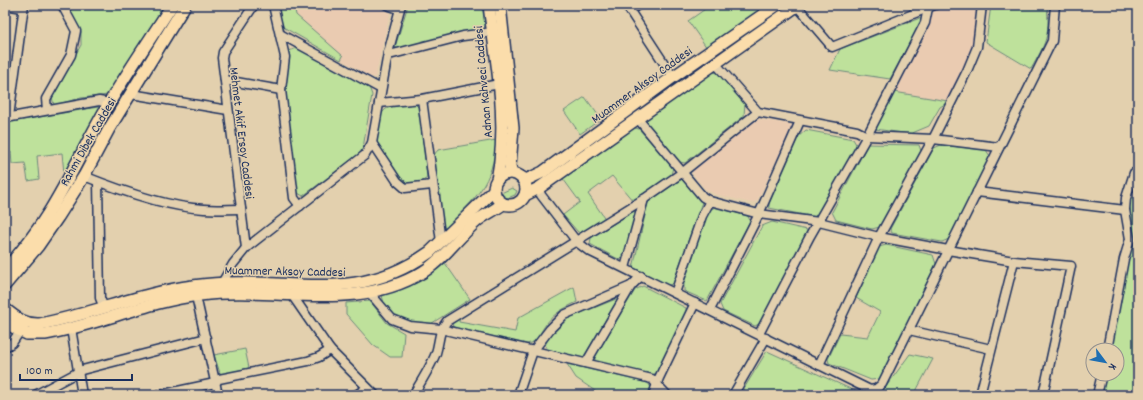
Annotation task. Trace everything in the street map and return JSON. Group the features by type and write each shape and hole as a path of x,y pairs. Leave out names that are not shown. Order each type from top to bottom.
{"main road":[{"name":"Rahmi Dibek Caddesi","path":"5,269 21,251 66,184 109,103 172,5"},
{"name":"Rahmi Dibek Caddesi","path":"5,285 38,246 84,176 109,129 186,5"},
{"name":"Adnan Kahveci Caddesi","path":"489,5 499,84 502,129 496,185"},
{"name":"Adnan Kahveci Caddesi","path":"500,5 513,128 510,166 517,175"},
{"name":"Muammer Aksoy Caddesi","path":"517,175 526,180 543,172 673,77 777,5"},
{"path":"5,323 27,334 45,334 196,296 222,293 334,297 369,292 393,285 428,269 478,220 503,204 513,205 518,203 525,196 539,188 798,6"},
{"path":"503,204 497,198 496,185 504,174 517,175 526,185 525,196"},
{"name":"Muammer Aksoy Caddesi","path":"5,309 15,317 34,324 104,308 180,288 222,283 254,282 318,286 361,283 396,273 408,267 430,252 496,185"}],"street":[{"path":"5,5 24,7 7,118 99,101 109,103"},
{"path":"47,110 46,99 70,55 76,31 62,5"},
{"name":"Mehmet Akif Ersoy Caddesi","path":"246,248 222,58 223,52 254,5"},
{"path":"273,5 285,57 281,90 294,198 300,206"},
{"path":"222,283 233,264 246,248 365,155 372,143 388,53 400,7 387,5"},
{"path":"638,5 628,8 673,77"},
{"path":"819,366 880,237 933,139 977,47 982,5"},
{"path":"539,188 541,195 577,242 589,251 762,336 819,366 870,390 876,389 882,384 1052,41 1055,5"},
{"path":"798,6 832,47 931,6"},
{"path":"733,395 810,236 867,136 925,23 931,6"},
{"path":"388,53 393,54 463,36 492,32"},
{"path":"280,34 381,89"},
{"path":"716,64 758,112 857,131 867,136 933,139 999,147"},
{"path":"225,80 281,90"},
{"path":"379,103 422,99 499,84"},
{"path":"131,94 228,110"},
{"path":"422,99 432,186 441,242"},
{"path":"413,395 436,352 441,329 447,321 577,242 644,199 683,172 758,112"},
{"path":"638,119 703,197 710,201 759,214 819,222 880,237 948,250 1014,261 1071,266 1043,395"},
{"path":"710,310 759,214 800,121"},
{"path":"372,143 397,181 405,188 432,186"},
{"path":"1108,342 1124,259 1130,239 1125,210 1126,198 1134,172"},
{"path":"84,176 135,194 181,206 203,209 241,209"},
{"path":"98,182 100,298 104,308"},
{"path":"977,192 1125,210"},
{"path":"625,268 644,199"},
{"path":"675,293 702,216 710,201"},
{"path":"980,395 1014,261"},
{"path":"586,363 631,286 641,276"},
{"path":"518,395 533,351 550,329 564,315 631,286"},
{"path":"369,292 392,320 410,326 441,329 652,378 657,386 667,395"},
{"path":"292,295 330,350 375,395"},
{"path":"196,296 218,395"},
{"path":"653,395 659,378 695,303"},
{"path":"71,328 82,395"},
{"path":"909,330 991,349"},
{"path":"5,347 12,344 20,331"},
{"path":"34,395 78,373 206,338"},
{"path":"160,395 215,383 219,379 308,361 320,357 330,350"},
{"path":"1097,395 1100,382"},
{"path":"356,395 367,388"}],"shaded area":[{"path":"277,5 375,5 390,13 375,77 371,77 283,27"},
{"path":"946,5 979,5 973,48 948,101 894,92 927,32 933,11"},
{"path":"756,119 790,124 793,127 757,201 751,203 715,194 705,189 692,173 693,170"}],"green space":[{"path":"65,5 160,5 164,7 108,95 81,98 54,105 52,97 81,45 81,31"},
{"path":"177,5 181,5 53,216 97,134"},
{"path":"277,5 294,5 296,15 343,56 341,60 283,27"},
{"path":"408,5 482,5 485,26 481,30 398,49 395,47"},
{"path":"711,5 761,5 764,9 707,48 688,21"},
{"path":"786,5 791,5 531,189 529,183 551,171"},
{"path":"991,5 1047,5 1048,24 1046,39 1031,69 986,42"},
{"path":"920,18 921,22 890,79 830,70 840,49"},
{"path":"297,48 369,87 372,95 363,148 359,154 303,196 298,193 285,99 289,51"},
{"path":"711,72 719,73 745,102 744,116 685,163 679,162 646,124 646,118"},
{"path":"894,92 948,101 940,107 929,126 910,134 875,129"},
{"path":"585,97 601,119 580,134 564,111"},
{"path":"415,104 420,109 427,178 420,183 407,184 401,178 376,141 384,110 394,106"},
{"path":"98,107 99,110 64,173 62,153 37,156 39,179 28,181 25,163 12,164 11,152 5,153 5,123"},
{"path":"631,127 639,129 673,167 671,175 633,201 612,176 588,194 606,220 583,234 578,232 563,215 580,202 561,176"},
{"path":"806,130 853,139 857,146 819,215 815,217 769,208 769,203 798,137"},
{"path":"496,140 491,168 481,189 466,208 446,228 442,228 433,156 438,150"},
{"path":"868,144 919,145 921,151 880,227 872,229 836,220 832,212"},
{"path":"941,145 986,150 990,156 949,239 942,242 892,233 890,229 934,148"},
{"path":"682,179 702,202 673,284 668,285 633,268 648,202"},
{"path":"512,188 517,191 515,195 505,199 500,198 501,193"},
{"path":"1133,197 1138,214 1138,395 1102,395 1104,382 1125,382 1125,342 1113,342 1133,235 1128,211 1130,198"},
{"path":"490,200 493,206 429,261 399,278 383,284 367,288 356,288 379,283 416,266 445,244"},
{"path":"715,207 748,216 750,221 707,301 684,291 684,283 708,211"},
{"path":"634,211 636,216 624,256 620,260 590,244 591,238"},
{"path":"772,222 807,230 808,234 759,324 755,326 723,311 720,304 762,226"},
{"path":"886,245 933,255 936,264 880,379 871,380 829,363 828,359 840,334 868,337 880,312 856,298 879,247"},
{"path":"445,263 470,299 429,325 413,323 395,317 384,304 382,295 415,282 430,274"},
{"path":"643,286 686,308 687,314 659,372 652,375 595,362 595,357 635,290"},
{"path":"574,287 577,302 552,317 536,341 527,344 453,327 452,323 460,316 459,322 515,332 518,318"},
{"path":"616,299 616,302 583,358 547,349 545,345 553,331 564,320"},
{"path":"370,301 387,323 404,333 402,357 390,357 373,345 346,314 346,303"},
{"path":"245,349 249,368 222,374 220,373 214,355"},
{"path":"767,351 855,391 867,395 740,395"},
{"path":"910,354 933,359 914,395 880,395"},
{"path":"567,364 648,383 652,389 649,395 601,395 576,378"}]}
